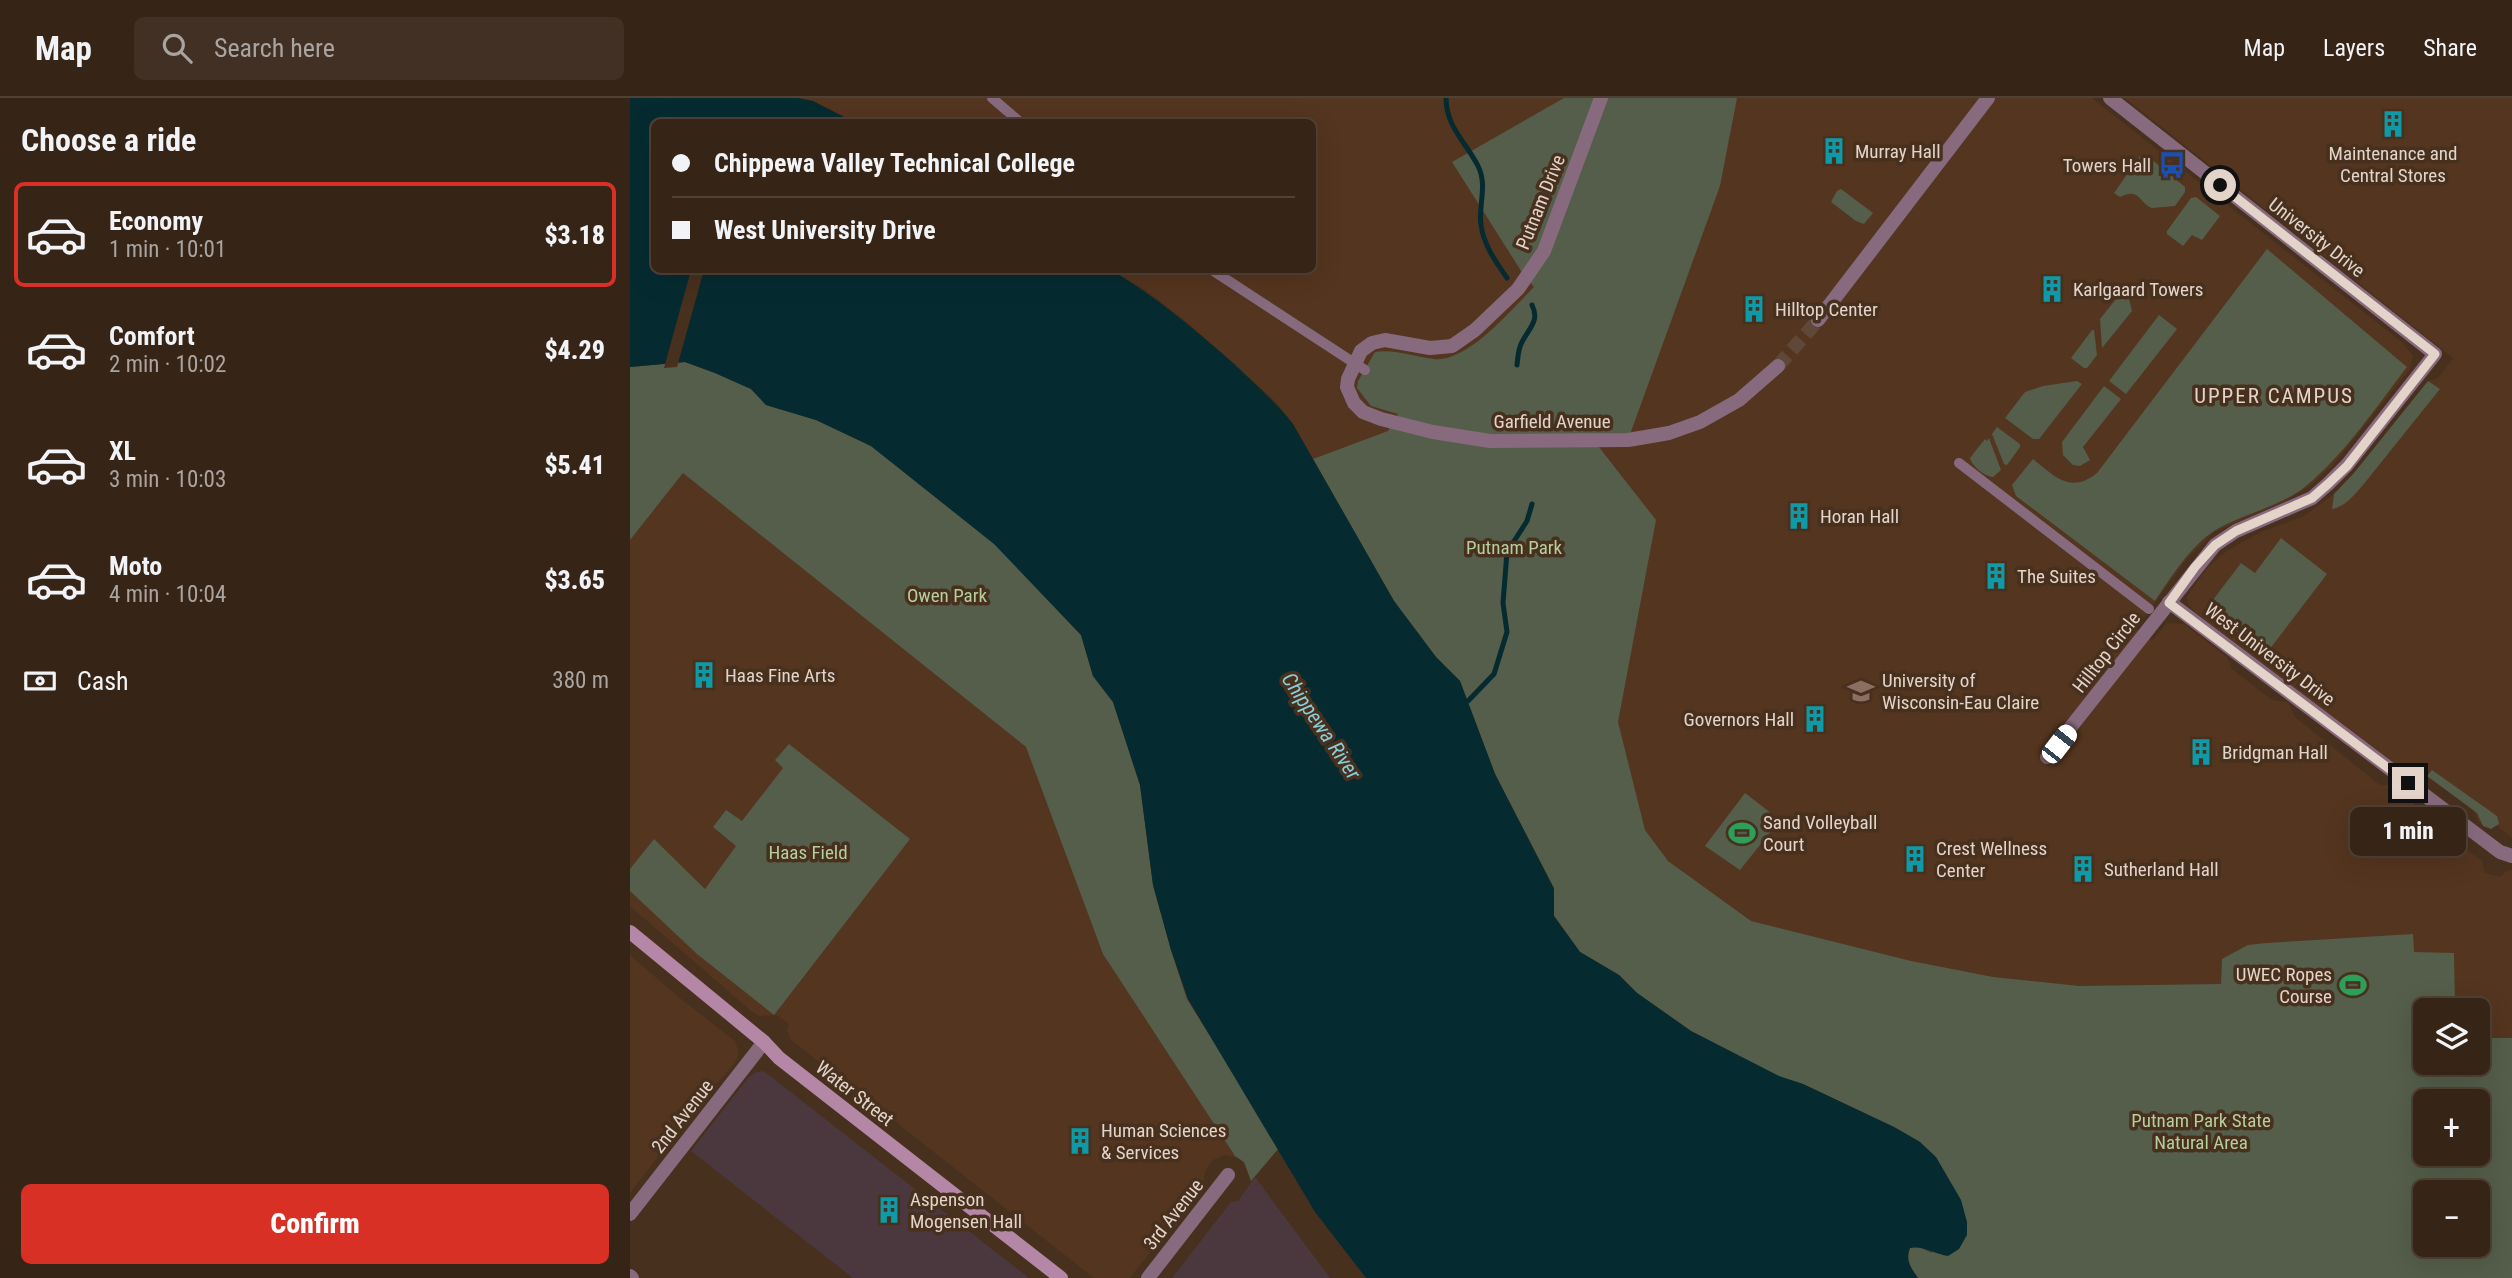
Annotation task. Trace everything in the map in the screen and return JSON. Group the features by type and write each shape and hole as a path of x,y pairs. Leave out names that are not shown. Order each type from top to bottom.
{"main road":[{"name":"Water Street","path":"630,932 764,1042 779,1058 1062,1278"}],"street":[{"path":"992,98 1016,119"},
{"name":"Putnam Drive","path":"1360,367 1361,351 1373,343 1385,340 1440,349 1452,346 1475,330 1518,289 1544,251 1601,98"},
{"path":"1818,320 1988,98"},
{"name":"University Drive","path":"2110,98 2435,354 2347,466 2328,484 2312,498 2236,531 2215,545 2169,603"},
{"path":"1217,273 1360,367"},
{"name":"Garfield Avenue","path":"1360,367 1348,379 1349,393 1363,412 1372,417 1433,432 1490,441 1579,442 1649,437 1700,422 1739,400 1778,366"},
{"path":"1959,463 2149,609"},
{"name":"Hilltop Circle","path":"2047,757 2169,603"},
{"name":"West University Drive","path":"2169,603 2500,852 2512,856"},
{"name":"2nd Avenue","path":"630,1213 764,1042"},
{"name":"3rd Avenue","path":"1148,1278 1228,1174"}],"shaded area":[{"name":"University of Wisconsin-Eau Claire","path":"798,98 2092,98 2403,343 2413,356 2410,369 2334,464 2310,486 2284,502 2214,532 2186,560 2136,628 2152,641 2167,623 2184,624 2227,657 2232,669 2272,700 2288,702 2295,717 2380,785 2394,785 2412,799 2417,812 2482,861 2485,873 2501,877 2506,871 2512,870 2512,1278 1918,1278 1909,1264 1691,1031 1394,601 1293,424 1278,404 1187,322 1144,289 1116,273 1316,273 1316,119 848,119 813,101"},
{"path":"2125,98 2512,98 2512,838 2496,825 2486,827 2479,822 2473,809 2431,778 2411,777 2406,774 2196,613 2188,604 2187,597 2208,567 2228,550 2261,532 2304,516 2335,493 2428,381 2438,378 2453,358"},
{"path":"630,367 816,420 1187,999 1279,1148 1251,1181 1248,1169 1239,1158 1225,1155 1213,1160 1206,1170 1203,1184 1130,1278 1094,1278 790,1039 787,1029 789,1024 777,1015 759,1016 750,1010 630,906"},
{"path":"630,955 735,1041 739,1053 735,1063 699,1104 630,1193"},
{"path":"763,1071 1029,1278 853,1278 691,1151 748,1078"},
{"path":"1255,1177 1330,1278 1172,1278 1231,1202 1238,1201"}],"green space":[{"path":"1564,98 1737,98 1720,186 1628,440 1595,442 1656,520 1618,722 1645,830 1668,861 1751,921 1911,961 1993,977 2079,986 2221,984 2222,959 2248,945 2413,934 2414,952 2454,953 2455,998 2413,998 2413,1075 2490,1075 2490,1038 2512,1038 2512,1278 1918,1278 1908,1261 1910,1248 1917,1246 1932,1253 1920,1142 1803,1084 1779,1077 1691,1031 1637,993 1619,975 1580,952 1554,916 1554,888 1495,774 1460,681 1436,657 1394,601 1313,459 1388,431 1398,414 1371,406 1357,388 1358,381 1375,352 1398,352 1434,359 1460,353 1488,333 1534,287 1452,162"},
{"path":"2146,155 2185,187 2185,192 2175,206 2152,208 2138,196 2127,194 2120,197 2114,193 2140,156"},
{"path":"1841,189 1873,213 1864,224 1831,202"},
{"path":"2196,197 2220,216 2202,240 2192,235 2183,246 2167,234 2167,231 2191,198"},
{"path":"2267,249 2407,367 2360,429 2321,473 2284,500 2214,531 2197,545 2155,601 2016,496 2012,485 2033,459 2056,477 2071,483 2088,479 2097,473"},
{"path":"2120,294 2129,299 2132,311 2102,348 2100,319"},
{"path":"2159,315 2177,329 2126,394 2109,381"},
{"path":"2092,330 2097,355 2087,368 2084,368 2071,358"},
{"name":"Owen Park","path":"685,362 751,389 766,405 816,420 871,446 995,544 1081,635 1093,676 1113,702 1140,785 1153,885 1187,999 1279,1148 1251,1181 1244,1162 1235,1156 1103,954 1026,747 683,473 630,540 630,367"},
{"path":"2077,381 2082,384 2039,439 2033,439 2005,418 2025,392 2043,386"},
{"path":"2428,381 2440,389 2356,493 2345,503 2332,509 2334,494"},
{"path":"2104,386 2121,399 2083,447 2090,460 2080,466 2073,465 2063,455 2062,442"},
{"path":"1997,427 2020,444 2007,465 2004,464 1992,434"},
{"path":"1989,438 2001,470 1993,477 1979,470 1970,458 1985,439 1987,441"},
{"path":"2281,538 2327,574 2266,654 2206,609 2241,563 2255,573"},
{"name":"Haas Field","path":"789,744 910,839 774,1015 697,954 630,891 630,869 654,839 705,889 736,846 713,827 726,810 742,821 783,768 775,760"},
{"path":"2432,770 2497,816 2499,824 2491,829 2483,826 2477,813 2427,776"},
{"name":"Sand Volleyball Court","path":"1745,793 1780,820 1740,870 1705,846"}],"water":[{"name":"Chippewa River","path":"630,98 798,98 813,101 848,119 651,119 651,273 1116,273 1127,280 1232,362 1293,424 1394,601 1436,657 1460,681 1495,774 1554,889 1554,916 1580,952 1619,975 1637,993 1691,1031 1779,1076 1803,1084 1894,1127 1920,1142 1936,1157 1961,1200 1967,1222 1967,1235 1959,1249 1948,1256 1910,1248 1908,1261 1918,1278 1366,1278 1315,1212 1188,999 1153,885 1140,785 1113,702 1093,676 1081,635 994,544 871,446 816,420 766,405 751,389 685,362 630,367"}],"pier":[{"path":"690,273 703,273 677,367 664,368"}],"waterway":[{"path":"1446,98 1453,126 1481,173 1483,188 1480,218 1483,233 1491,253 1507,278"},
{"path":"1517,365 1521,345 1533,324 1535,316 1532,305"},
{"path":"1463,702 1468,701 1494,674 1507,632 1503,603 1507,552 1527,521 1532,504"}],"tunnel":[{"path":"1778,366 1818,320"}],"place":[{"name":"Maintenance and Central Stores","path":"2393,124"},
{"name":"Murray Hall","path":"1834,151"},
{"name":"Towers Hall","path":"2172,165"},
{"name":"Karlgaard Towers","path":"2052,289"},
{"name":"Hilltop Center","path":"1754,309"},
{"name":"Horan Hall","path":"1799,516"},
{"name":"The Suites","path":"1996,576"},
{"name":"Haas Fine Arts","path":"704,675"},
{"name":"University of Wisconsin-Eau Claire","path":"1861,691"},
{"name":"Governors Hall","path":"1815,719"},
{"name":"Bridgman Hall","path":"2201,752"},
{"name":"Sand Volleyball Court","path":"1742,833"},
{"name":"Crest Wellness Center","path":"1915,859"},
{"name":"Sutherland Hall","path":"2083,869"},
{"name":"UWEC Ropes Course","path":"2353,985"},
{"name":"Human Sciences & Services","path":"1080,1141"},
{"name":"Aspenson Mogensen Hall","path":"889,1210"}],"district":[{"name":"UPPER CAMPUS","path":"2274,396"}],"route":[{"path":"2220,185 2435,354 2347,466 2328,484 2312,498 2258,520 2215,545 2169,603 2408,783"}],"park label":[{"name":"Putnam Park","path":"1514,547"},
{"name":"Putnam Park State Natural Area","path":"2201,1131"}]}
